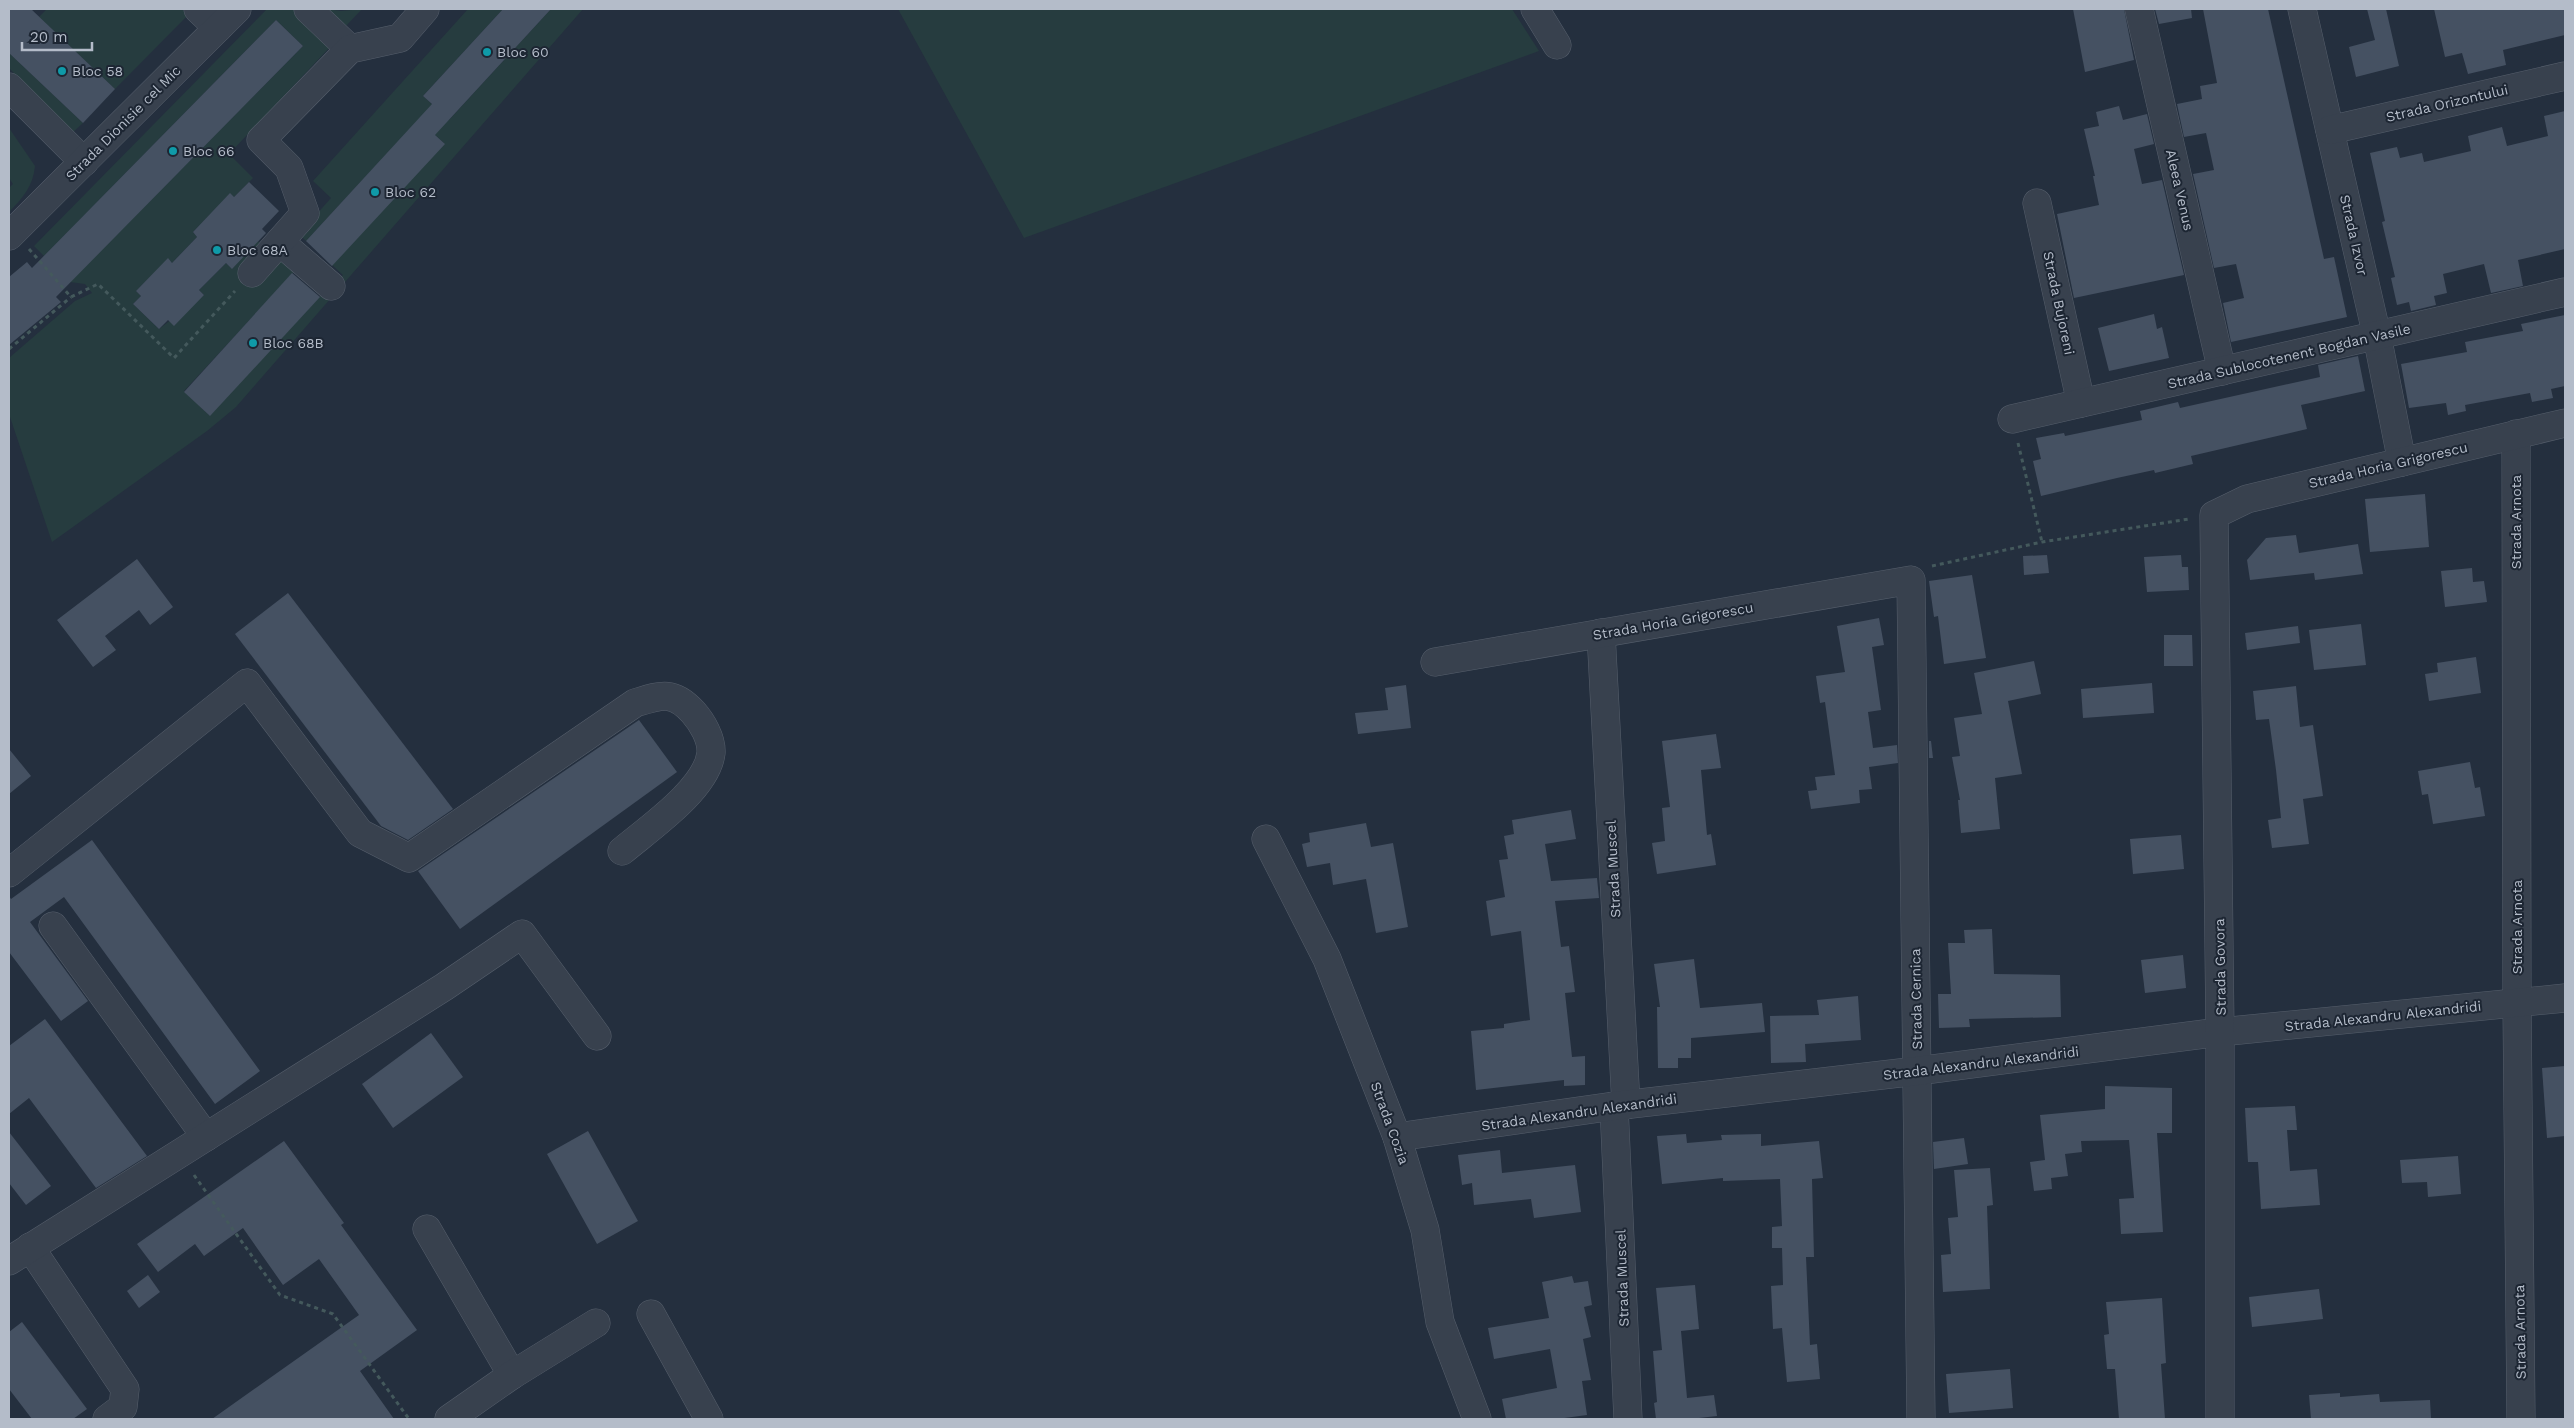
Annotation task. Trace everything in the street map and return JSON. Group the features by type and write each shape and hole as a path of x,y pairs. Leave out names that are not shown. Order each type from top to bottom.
{"street":[{"path":"198,9 218,28"},
{"name":"Strada Dionisie cel Mic","path":"11,234 237,9"},
{"path":"308,9 350,48"},
{"path":"252,273 305,213 289,168 261,140 350,48 400,38 425,9"},
{"path":"1535,9 1557,45"},
{"name":"Aleea Venus","path":"2139,9 2222,371"},
{"name":"Strada Izvor","path":"2302,9 2377,336 2402,462"},
{"name":"Strada Orizontului","path":"2330,130 2565,76"},
{"path":"9,88 84,162"},
{"name":"Strada Bujoreni","path":"2037,203 2081,403"},
{"path":"280,242 331,286"},
{"name":"Strada Sublocotenent Bogdan Vasile","path":"2012,419 2565,292"},
{"name":"Strada Horia Grigorescu","path":"2214,515 2247,499 2565,422"},
{"name":"Strada Arnota","path":"2516,434 2517,1003 2522,1419"},
{"name":"Strada Govora","path":"2214,515 2220,1032 2220,1419"},
{"name":"Strada Horia Grigorescu","path":"1435,662 1911,580"},
{"name":"Strada Cernica","path":"1911,580 1921,1419"},
{"name":"Strada Muscel","path":"1601,633 1620,1105 1628,1419"},
{"path":"9,873 247,683 360,833 409,858 635,703 664,695 683,700 703,724 711,753 702,776 690,792 622,851"},
{"name":"Strada Cozia","path":"1266,839 1327,959 1397,1137 1425,1230 1440,1322 1477,1419"},
{"path":"54,926 206,1137"},
{"path":"107,1419 123,1407 124,1389 19,1254 444,988 522,934 597,1036"},
{"name":"Strada Alexandru Alexandridi","path":"1397,1137 1620,1105 1916,1071 2220,1032 2565,998"},
{"path":"427,1229 512,1374"},
{"path":"651,1314 709,1419"},
{"path":"449,1419 512,1374 596,1322"}],"path":[{"path":"11,234 71,297"},
{"path":"9,349 71,297 98,284 174,358 252,273"},
{"path":"2012,419 2042,542"},
{"path":"1911,580 1920,568 2042,542 2214,515"},
{"path":"179,1154 280,1295 334,1314 409,1419"}],"green space":[{"path":"47,9 182,9 188,15 115,89 39,17"},
{"path":"267,9 293,9 331,46 229,154 253,178 234,197 230,194 193,232 197,237 172,263 168,259 136,291 141,296 133,304 159,329 204,295 199,290 226,263 231,268 258,241 275,257 329,289 343,275 332,265 444,143 418,120 306,241 299,234 331,198 313,181 468,9 503,9 423,96 449,120 551,9 583,9 236,407 207,431 52,542 9,414 9,358 75,301 92,293 85,284 70,282 303,46 276,20 44,256 34,246","holes":["296,270 322,294 209,415 184,391"]},
{"path":"326,9 341,11 362,9 345,27"},
{"path":"898,9 1512,9 1539,51 1024,238"},
{"path":"9,53 83,123 72,133 9,68"},
{"path":"9,128 35,166 32,180 26,191 9,212 9,188 13,184 9,178"}],"building":[{"name":"Bloc 58","path":"9,9 31,9 115,89 83,123 9,53"},
{"path":"503,9 551,9 435,135 445,144 332,266 306,241 432,104 423,96"},
{"path":"2073,9 2124,9 2134,60 2085,72"},
{"path":"2155,9 2191,9 2192,18 2159,24"},
{"path":"2203,9 2268,9 2324,259 2334,257 2347,317 2231,342 2223,303 2244,298 2236,264 2214,268 2193,174 2214,170 2206,133 2184,137 2177,104 2202,99 2200,86 2217,83"},
{"path":"2367,9 2386,9 2399,66 2356,77 2349,47 2375,40"},
{"path":"2434,9 2565,9 2565,35 2503,50 2506,65 2468,74 2462,53 2445,57"},
{"name":"Bloc 66","path":"276,20 303,46 56,297 61,302 9,345 9,277 27,262 32,268"},
{"path":"2119,106 2123,120 2147,114 2154,144 2134,149 2142,184 2162,180 2184,275 2074,298 2057,214 2099,205 2093,176 2095,176 2084,129 2099,126 2096,112"},
{"path":"2565,111 2565,249 2518,260 2523,286 2491,293 2484,264 2443,274 2447,293 2434,296 2436,305 2411,311 2409,302 2397,305 2391,278 2395,277 2382,222 2385,221 2370,153 2397,147 2400,158 2422,153 2424,162 2471,151 2468,136 2502,127 2507,146 2548,136 2544,116"},
{"name":"Bloc 68A","path":"249,182 279,211 262,229 266,233 232,269 226,263 199,290 204,295 174,326 168,320 159,329 133,304 141,296 136,291 168,258 172,263 197,237 193,232 230,193 234,197"},
{"name":"Bloc 68B","path":"292,273 320,297 210,416 184,392"},
{"path":"2154,314 2157,329 2162,327 2169,358 2109,371 2098,328"},
{"path":"2565,315 2565,386 2551,389 2553,398 2532,402 2530,393 2465,405 2466,411 2448,415 2446,403 2409,408 2401,364 2467,352 2465,342 2523,331 2521,324"},
{"path":"2358,356 2365,391 2301,405 2307,429 2191,456 2193,464 2155,473 2154,470 2041,496 2033,461 2041,459 2036,438 2064,433 2065,436 2142,420 2140,411 2178,402 2180,408 2320,377 2318,365"},
{"path":"2425,494 2429,547 2370,552 2365,499"},
{"path":"2296,535 2299,553 2358,544 2363,574 2315,580 2314,573 2250,580 2247,560 2266,538"},
{"path":"2047,555 2049,573 2024,575 2023,556"},
{"path":"2181,555 2182,567 2188,567 2189,590 2147,592 2144,557"},
{"path":"137,559 173,607 150,625 139,610 105,636 116,650 93,667 57,620"},
{"path":"2472,568 2473,582 2484,581 2487,602 2445,607 2441,571"},
{"path":"1972,575 1986,658 1944,664 1938,616 1934,617 1929,581"},
{"path":"288,593 453,809 408,840 381,826 235,634"},
{"path":"1879,618 1884,645 1872,647 1881,710 1868,712 1873,748 1897,745 1898,763 1869,767 1872,789 1859,790 1860,803 1811,809 1808,791 1817,790 1815,777 1835,775 1825,702 1820,703 1816,676 1845,672 1837,626"},
{"path":"2361,624 2366,665 2314,670 2309,630"},
{"path":"2298,626 2300,643 2247,650 2245,633"},
{"path":"2164,635 2192,635 2193,666 2164,666"},
{"path":"2476,657 2481,693 2429,701 2425,674 2438,672 2437,663"},
{"path":"2034,661 2041,694 2008,701 2022,774 1995,778 2000,829 1961,833 1958,800 1960,800 1952,757 1960,756 1954,718 1982,714 1974,673"},
{"path":"2152,683 2154,713 2083,718 2081,689"},
{"path":"1406,685 1411,728 1358,734 1355,713 1388,710 1385,688"},
{"path":"2296,686 2300,727 2313,725 2323,796 2303,799 2309,844 2272,848 2268,820 2281,818 2276,770 2269,719 2256,720 2253,691"},
{"path":"639,720 677,772 460,929 418,871"},
{"path":"1716,734 1721,768 1701,770 1707,835 1711,834 1716,865 1657,874 1652,843 1665,841 1662,808 1670,807 1662,741"},
{"path":"1929,741 1931,741 1933,758 1929,758"},
{"path":"9,749 31,776 9,794"},
{"path":"2470,762 2475,788 2480,787 2485,816 2433,824 2428,794 2422,795 2418,771"},
{"path":"1571,810 1576,839 1545,844 1551,881 1597,878 1599,898 1555,901 1561,947 1569,946 1575,992 1565,993 1572,1057 1585,1056 1585,1085 1564,1086 1564,1080 1476,1090 1471,1031 1504,1028 1504,1024 1530,1020 1521,931 1491,936 1486,901 1505,897 1499,860 1508,859 1504,836 1514,834 1512,820"},
{"path":"1366,823 1371,847 1393,843 1408,927 1376,933 1366,879 1333,885 1330,863 1307,867 1302,844 1310,842 1309,833"},
{"path":"2181,835 2184,869 2133,874 2130,839"},
{"path":"92,840 260,1071 215,1104 64,897 30,922 88,1001 61,1021 9,952 9,896 11,899"},
{"path":"1992,929 1994,974 2060,975 2061,1017 1969,1019 1970,1027 1939,1028 1938,994 1951,994 1948,943 1965,943 1964,930"},
{"path":"2183,955 2186,988 2145,993 2141,960"},
{"path":"1694,959 1700,1008 1762,1003 1765,1032 1691,1038 1691,1058 1678,1058 1678,1068 1658,1068 1657,1007 1660,1007 1654,964"},
{"path":"1858,996 1861,1040 1805,1044 1806,1062 1771,1063 1770,1016 1819,1015 1817,1000"},
{"path":"45,1019 147,1156 96,1188 29,1098 9,1114 9,1046"},
{"path":"431,1033 463,1077 393,1128 362,1084"},
{"path":"2565,1066 2565,1136 2547,1138 2542,1068"},
{"path":"2105,1086 2172,1088 2172,1133 2157,1133 2163,1232 2121,1234 2119,1199 2134,1198 2129,1140 2081,1141 2082,1152 2065,1154 2068,1176 2051,1178 2052,1189 2034,1191 2030,1162 2045,1160 2040,1115 2105,1109"},
{"path":"2295,1106 2297,1130 2287,1130 2290,1171 2317,1169 2320,1205 2261,1209 2258,1162 2248,1162 2245,1108"},
{"path":"588,1131 638,1221 597,1244 547,1154"},
{"path":"9,1132 51,1186 26,1205 9,1183"},
{"path":"1686,1134 1687,1143 1722,1140 1721,1135 1761,1134 1761,1146 1819,1141 1823,1178 1812,1179 1814,1257 1806,1257 1810,1345 1817,1344 1820,1379 1787,1382 1782,1328 1773,1329 1771,1286 1783,1285 1782,1248 1772,1248 1772,1227 1782,1226 1780,1179 1723,1181 1723,1178 1662,1184 1657,1136"},
{"path":"1964,1138 1968,1164 1934,1169 1933,1142"},
{"path":"284,1141 344,1223 341,1225 417,1330 360,1371 394,1419 212,1419 359,1315 319,1259 283,1285 243,1228 204,1256 195,1244 158,1272 137,1244"},
{"path":"1500,1150 1502,1173 1575,1165 1581,1212 1534,1218 1531,1199 1474,1205 1472,1183 1462,1185 1458,1155"},
{"path":"2458,1156 2461,1194 2428,1197 2427,1182 2402,1183 2400,1160"},
{"path":"1990,1168 1993,1205 1987,1206 1990,1289 1943,1292 1941,1255 1951,1254 1948,1218 1958,1217 1954,1170"},
{"path":"148,1275 160,1292 139,1308 127,1291"},
{"path":"1572,1276 1574,1283 1588,1281 1592,1305 1584,1307 1591,1337 1583,1339 1591,1380 1582,1381 1587,1415 1557,1419 1506,1419 1502,1399 1557,1388 1550,1349 1494,1359 1488,1328 1549,1318 1542,1282"},
{"path":"1695,1285 1699,1329 1681,1331 1687,1398 1714,1395 1717,1416 1690,1419 1656,1419 1654,1403 1657,1402 1653,1351 1662,1350 1656,1288"},
{"path":"2319,1289 2323,1319 2252,1327 2249,1297"},
{"path":"2162,1298 2166,1363 2161,1364 2165,1419 2119,1419 2115,1369 2107,1369 2104,1335 2109,1334 2106,1302"},
{"path":"22,1322 87,1409 73,1419 32,1419 9,1389 9,1332"},
{"path":"2010,1369 2013,1408 1949,1413 1946,1374"},
{"path":"2340,1393 2340,1397 2379,1394 2380,1402 2430,1400 2431,1419 2311,1419 2309,1395"}],"place":[{"name":"Bloc 60","path":"487,52"},
{"name":"Bloc 58","path":"62,71"},
{"name":"Bloc 66","path":"173,151"},
{"name":"Bloc 62","path":"375,192"},
{"name":"Bloc 68A","path":"217,250"},
{"name":"Bloc 68B","path":"253,343"}]}
